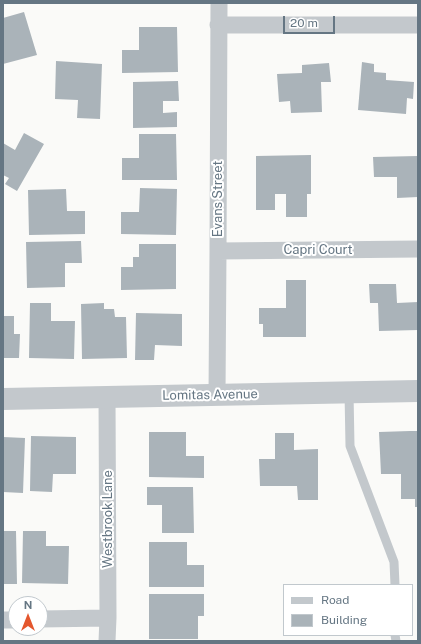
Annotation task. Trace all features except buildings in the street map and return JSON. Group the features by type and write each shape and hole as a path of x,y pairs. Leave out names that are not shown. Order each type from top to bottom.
{"street":[{"name":"Evans Street","path":"217,395 219,3"},
{"path":"218,25 418,25"},
{"name":"Capri Court","path":"218,251 418,249"},
{"name":"Lomitas Avenue","path":"3,399 418,391"},
{"name":"Westbrook Lane","path":"107,397 107,641"},
{"path":"48,619 108,618"}],"lane":[{"path":"349,392 350,446 394,562 395,584"}]}
